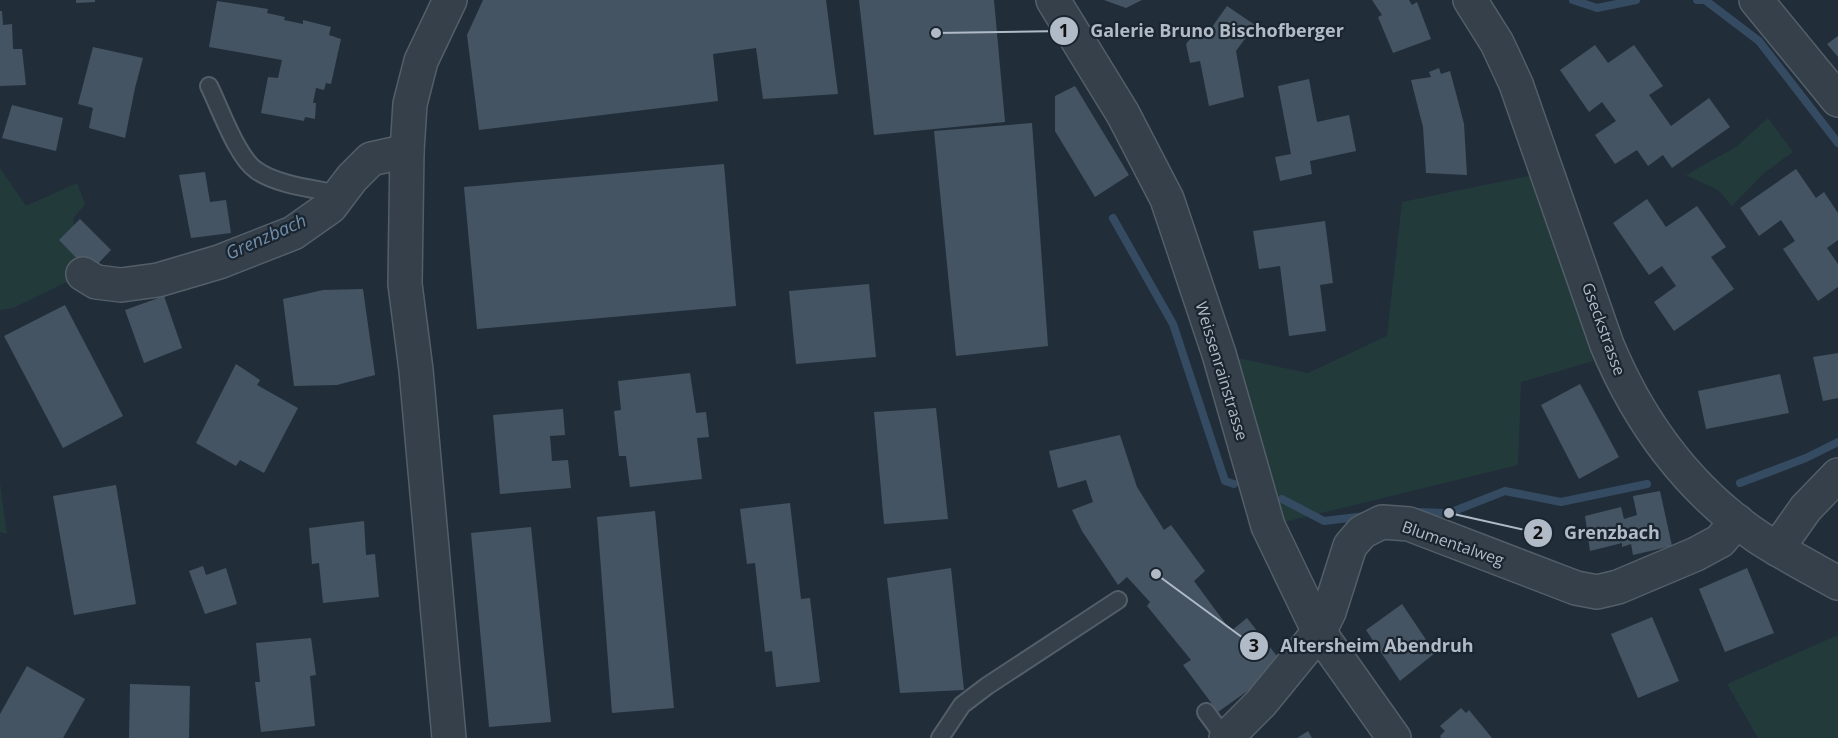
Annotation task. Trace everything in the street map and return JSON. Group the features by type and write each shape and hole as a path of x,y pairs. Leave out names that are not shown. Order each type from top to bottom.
{"street":[{"path":"449,738 416,370 405,284 410,104 422,61 450,0"},
{"name":"Weissenrainstrasse","path":"1053,0 1123,114 1167,199 1219,354 1268,526 1319,632 1394,738"},
{"name":"Gseckstrasse","path":"1470,0 1497,43 1516,84 1619,373 1648,426 1693,481 1737,520 1777,549 1838,583"},
{"path":"1756,0 1838,100"},
{"path":"83,274 96,282 121,285 158,279 189,272 293,233 330,207 352,178 371,159 407,151"},
{"path":"1777,549 1806,508 1838,475"},
{"name":"Blumentalweg","path":"1225,738 1261,703 1319,632 1329,612 1350,546 1362,532 1382,522 1409,524 1576,588 1597,592 1618,587 1696,554 1720,541 1737,520"}],"lane":[{"path":"209,86 242,155 255,170 282,181 339,194"},
{"path":"940,738 962,705 987,686 1118,600"},
{"path":"1206,711 1225,738"}],"green space":[{"path":"1768,118 1793,152 1764,173 1732,206 1718,190 1686,175 1736,147"},
{"path":"0,168 26,206 77,183 85,204 73,219 83,274 13,308 0,310"},
{"path":"1533,175 1593,361 1521,382 1518,465 1268,526 1219,354 1308,373 1387,336 1402,202"},
{"path":"0,483 7,534 0,532"},
{"path":"1838,635 1838,738 1758,738 1727,684"}],"building":[{"path":"76,0 95,0 95,2 76,3"},
{"path":"483,0 826,0 838,94 763,99 756,48 713,54 718,101 479,130 467,35"},
{"path":"859,0 994,0 1005,122 874,135"},
{"path":"1104,0 1142,0 1126,8"},
{"path":"1372,0 1409,0 1412,5 1417,2 1431,39 1393,53 1378,17 1382,15"},
{"path":"217,1 268,9 267,13 285,17 284,20 303,24 303,20 331,27 329,35 341,39 331,84 326,83 324,90 316,88 313,103 316,103 315,119 305,117 304,121 261,113 268,77 278,78 282,60 209,47"},
{"path":"1227,6 1255,25 1236,51 1244,97 1209,106 1200,61 1190,63 1186,44 1190,39 1207,34"},
{"path":"0,11 2,11 3,25 12,24 13,49 22,49 26,85 0,86"},
{"path":"1838,36 1838,57 1827,44"},
{"path":"1595,45 1608,63 1634,45 1663,86 1649,95 1671,126 1709,98 1730,127 1672,168 1663,155 1648,166 1637,150 1615,164 1595,135 1616,121 1602,102 1589,112 1560,70"},
{"path":"93,47 143,58 125,138 89,128 93,108 78,104"},
{"path":"1439,68 1441,74 1450,71 1457,97 1464,124 1467,175 1426,173 1423,127 1411,80 1431,77 1429,72"},
{"path":"1309,79 1317,122 1349,115 1356,151 1310,161 1312,174 1280,181 1275,157 1291,154 1278,86"},
{"path":"1075,86 1129,175 1095,197 1055,131 1055,96"},
{"path":"12,105 63,118 56,151 2,138"},
{"path":"1032,123 1048,346 956,356 934,131"},
{"path":"724,164 736,306 477,329 464,187"},
{"path":"1796,169 1816,198 1824,192 1838,213 1838,240 1827,248 1838,264 1838,287 1818,301 1783,249 1795,241 1781,220 1759,236 1740,208"},
{"path":"205,172 210,202 226,200 231,233 191,238 179,175"},
{"path":"1647,199 1666,227 1697,206 1726,247 1711,257 1734,289 1674,331 1654,302 1676,286 1662,266 1649,275 1613,223"},
{"path":"80,219 111,250 90,272 59,240"},
{"path":"1325,221 1333,283 1320,285 1326,331 1289,336 1280,266 1259,269 1253,231"},
{"path":"869,284 876,357 796,364 789,291"},
{"path":"363,289 375,375 337,385 294,386 283,299 323,290"},
{"path":"164,296 182,348 144,363 125,310"},
{"path":"65,305 123,416 63,448 4,336"},
{"path":"1838,353 1838,398 1823,401 1813,357"},
{"path":"236,364 260,380 257,385 298,408 264,473 240,460 236,466 196,443"},
{"path":"690,373 696,413 706,412 709,437 697,438 702,479 630,487 626,456 619,456 614,411 621,410 618,381"},
{"path":"1780,374 1789,413 1706,429 1698,391"},
{"path":"1580,384 1619,457 1579,479 1541,405"},
{"path":"936,408 948,519 884,524 874,412"},
{"path":"563,409 565,435 550,436 552,461 568,460 571,488 500,494 493,415"},
{"path":"1120,435 1137,487 1164,530 1171,525 1205,571 1194,581 1231,631 1247,618 1284,665 1218,712 1183,665 1191,660 1147,606 1150,602 1127,577 1118,585 1082,531 1072,510 1093,502 1086,480 1058,488 1049,451"},
{"path":"116,485 136,604 74,615 53,496"},
{"path":"1660,491 1672,546 1633,555 1631,544 1622,547 1622,543 1590,551 1585,516 1621,507 1624,519 1637,515 1633,496"},
{"path":"790,503 801,599 810,598 820,682 776,687 772,651 765,652 755,563 747,564 740,509"},
{"path":"655,511 674,708 612,713 597,517"},
{"path":"364,521 366,555 375,554 379,597 323,603 319,563 312,564 309,528"},
{"path":"531,527 551,722 489,727 471,533"},
{"path":"203,566 206,575 226,568 237,604 205,614 189,571"},
{"path":"951,568 964,690 900,693 887,578"},
{"path":"1747,568 1774,633 1725,652 1699,589"},
{"path":"1402,604 1435,653 1400,681 1366,630"},
{"path":"1652,617 1679,681 1638,698 1611,634"},
{"path":"311,638 316,675 310,676 315,726 261,732 255,682 260,682 256,643"},
{"path":"27,666 85,699 63,738 0,738 0,714"},
{"path":"130,684 190,686 189,738 129,738"},
{"path":"1461,708 1466,713 1469,710 1492,738 1441,738 1440,736 1445,731 1440,726"},
{"path":"1308,731 1312,738 1297,738"}],"waterway":[{"path":"1573,0 1597,8 1636,0"},
{"path":"1697,0 1705,0 1759,41 1838,143"},
{"name":"Grenzbach","path":"1113,218 1173,324 1225,481 1234,484"},
{"name":"Grenzbach","path":"1740,483 1806,458 1838,442"},
{"name":"Grenzbach","path":"1415,512 1449,513 1505,491 1561,502 1647,484"},
{"name":"Grenzbach","path":"1282,499 1324,521 1366,516"}],"place":[{"name":"Galerie Bruno Bischofberger","path":"936,33"},
{"name":"Grenzbach","path":"1449,513"},
{"name":"Altersheim Abendruh","path":"1156,574"}]}
